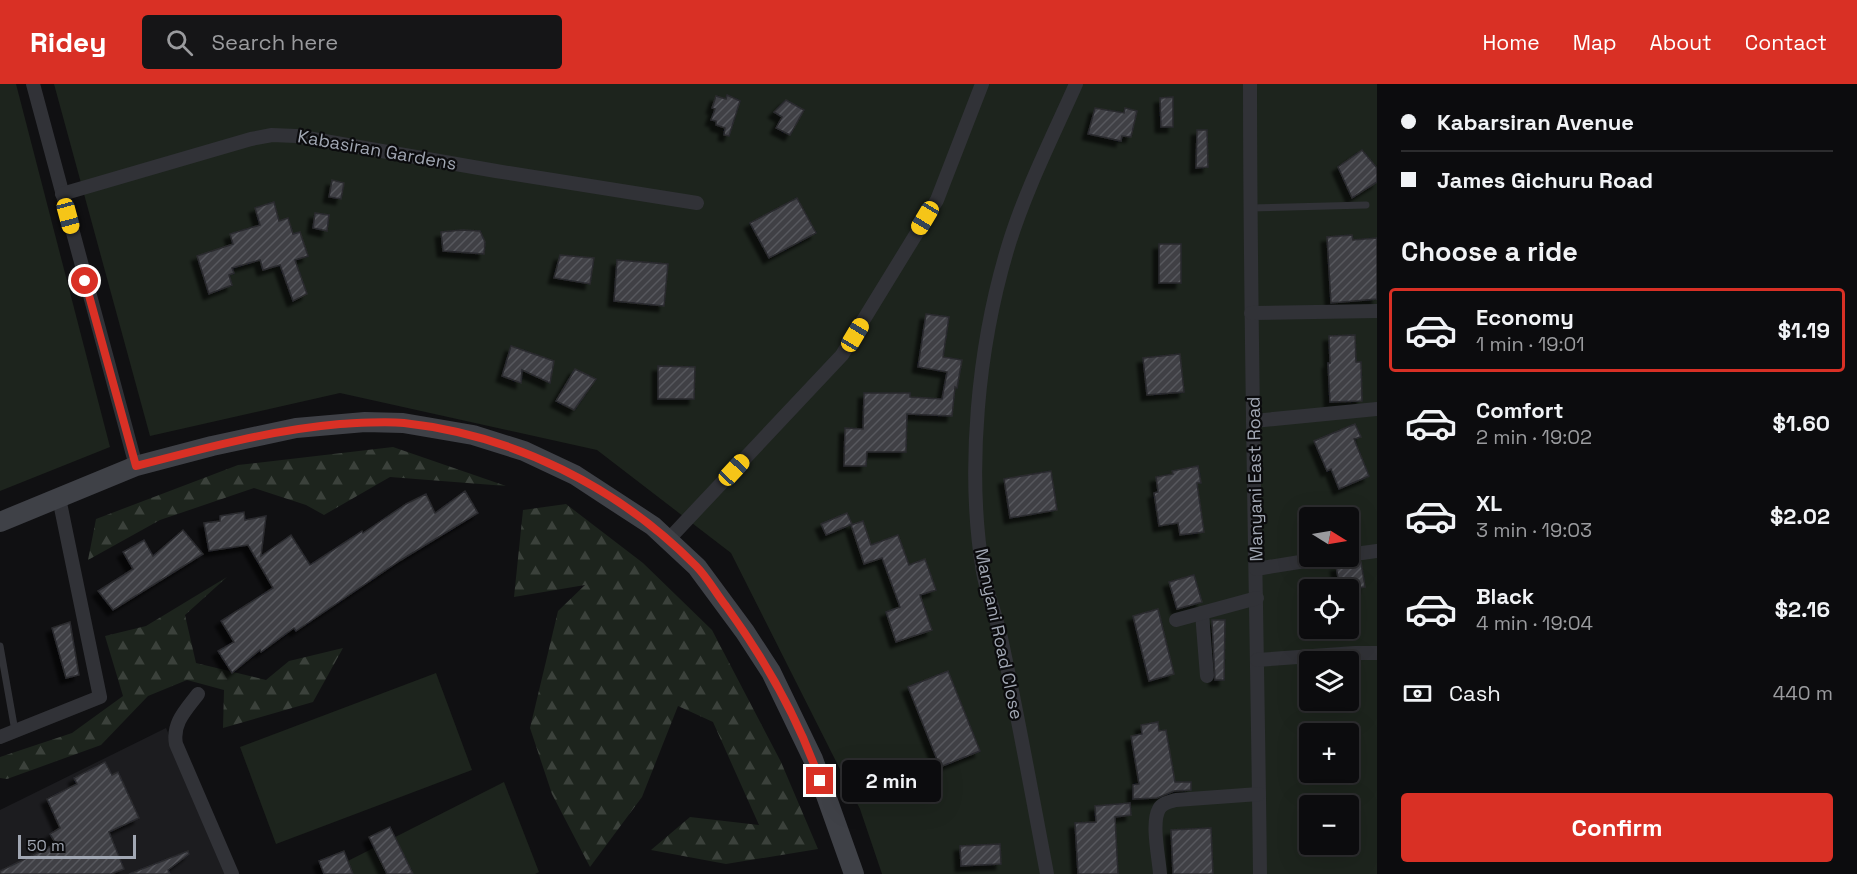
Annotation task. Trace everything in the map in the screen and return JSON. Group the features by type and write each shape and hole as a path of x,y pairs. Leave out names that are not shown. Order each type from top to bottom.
{"main road":[{"path":"0,522 136,466 212,446 297,428 365,422 403,423 473,435 524,451 575,475 653,526 697,567 771,672 813,759 854,874"}],"street":[{"path":"33,84 136,466"},
{"path":"668,540 842,355 937,200 982,84"},
{"name":"Manyani Road Close","path":"1047,874 1000,636 983,572 977,507 976,445 981,380 993,303 1005,257 1029,186 1076,84"},
{"name":"Manyani East Road","path":"1250,84 1251,313 1257,569 1260,874"},
{"name":"Kabasiran Gardens","path":"62,194 251,139 272,135 296,136 697,203"},
{"path":"1251,313 1377,311"},
{"path":"1253,421 1377,410"},
{"path":"0,737 100,697 58,498"},
{"path":"1359,553 1377,550"},
{"path":"1257,569 1299,562"},
{"path":"1176,620 1257,598"},
{"path":"1202,613 1207,676"},
{"path":"1257,660 1377,653"},
{"path":"198,694 176,724 174,733 176,744 232,874"},
{"path":"1160,874 1155,822 1158,810 1163,804 1176,800 1259,794"}],"lane":[{"path":"1250,208 1366,205"},
{"path":"0,646 15,731"}],"shaded area":[{"path":"166,728 228,874 0,874 0,810"}],"green space":[{"path":"0,84 16,84 110,447 0,491"},
{"path":"54,84 1377,84 1377,874 882,874 860,809 731,553 597,450 340,393 150,436"},
{"path":"393,447 506,486 390,477 324,515 306,505 254,488 160,520 88,560 96,519 238,465"},
{"path":"566,504 643,563 712,630 781,762 818,849 726,864 651,850 690,817 759,825 713,722 678,706 642,797 590,867 552,794 530,728 558,611 585,585 514,597 523,510"},
{"path":"227,577 185,615 196,663 266,680 289,661 343,648 313,702 223,728 224,690 187,680 148,696 101,745 7,779 0,778 0,757 72,733 123,696 105,636 146,626"},
{"path":"436,673 472,770 276,844 240,747"},
{"path":"504,782 539,872 535,874 322,874"}],"building":[{"path":"727,95 740,101 729,136 724,135 725,128 716,125 716,121 711,120 716,96 726,99"},
{"path":"1173,97 1173,127 1161,127 1160,98"},
{"path":"786,100 804,110 790,135 776,128 782,117 774,112"},
{"path":"1095,108 1124,113 1125,108 1137,111 1131,137 1122,136 1121,141 1088,134"},
{"path":"1197,130 1207,130 1208,167 1196,168"},
{"path":"1362,150 1377,168 1377,182 1352,198 1338,167"},
{"path":"332,180 344,183 341,199 329,197"},
{"path":"797,198 816,233 769,258 750,223"},
{"path":"274,202 279,221 288,218 293,234 300,232 308,256 295,260 307,294 293,301 280,265 263,270 260,260 232,268 234,273 229,275 232,285 209,294 197,256 233,244 230,234 260,225 255,208"},
{"path":"315,213 329,215 327,231 313,228"},
{"path":"480,231 485,242 484,254 443,251 441,232"},
{"path":"1352,235 1353,240 1377,238 1377,299 1331,303 1327,237"},
{"path":"1159,244 1181,244 1181,283 1159,283"},
{"path":"560,255 594,258 590,284 554,278"},
{"path":"617,260 668,264 664,306 614,301"},
{"path":"926,314 949,317 943,357 962,360 957,388 955,387 952,416 907,414 906,452 867,452 866,466 844,466 845,428 863,429 864,393 910,393 910,397 942,399 947,372 918,367"},
{"path":"1355,335 1356,362 1361,362 1362,401 1330,402 1329,336"},
{"path":"511,346 554,361 550,383 522,370 521,383 502,376"},
{"path":"1180,354 1184,392 1147,395 1143,358"},
{"path":"658,366 695,367 694,399 658,399"},
{"path":"575,369 596,379 574,410 556,401"},
{"path":"1355,424 1361,437 1354,439 1369,476 1339,489 1331,469 1327,471 1314,441"},
{"path":"1198,466 1201,483 1197,483 1204,532 1180,535 1178,523 1159,526 1154,493 1158,492 1156,477"},
{"path":"1051,471 1057,510 1010,518 1004,479"},
{"path":"465,491 478,513 401,560 296,631 294,628 261,652 260,650 232,673 218,651 234,642 221,621 273,588 248,545 209,551 204,523 220,521 220,516 244,512 245,520 266,516 261,556 291,535 310,565 406,504 426,494 435,513"},
{"path":"847,513 852,524 826,535 821,524"},
{"path":"863,521 871,545 898,535 909,565 925,559 936,590 920,595 932,630 896,642 886,612 900,607 882,558 864,564 851,525"},
{"path":"183,530 203,554 113,610 98,591 133,569 123,552 144,540 153,556"},
{"path":"1361,562 1365,587 1359,588 1359,579 1338,579 1336,567 1359,567"},
{"path":"1194,575 1202,602 1177,609 1169,582"},
{"path":"1158,609 1174,674 1149,681 1133,616"},
{"path":"1212,620 1225,620 1224,680 1215,680"},
{"path":"70,622 79,675 66,678 52,628"},
{"path":"948,671 980,751 940,767 908,687"},
{"path":"1158,722 1159,731 1166,730 1175,782 1191,782 1191,790 1174,791 1157,798 1133,799 1133,785 1139,784 1131,736 1142,734 1141,725"},
{"path":"105,762 112,775 118,772 139,818 109,832 124,869 111,874 0,874 0,871 56,844 50,834 60,828 47,799 77,784 74,778"},
{"path":"1130,803 1131,815 1115,817 1118,874 1078,874 1075,823 1096,822 1095,806"},
{"path":"390,827 413,874 387,874 369,837"},
{"path":"1211,828 1213,874 1173,874 1171,830"},
{"path":"1000,844 1001,864 961,866 960,846"},
{"path":"188,851 189,854 168,870 170,874 129,874"},
{"path":"344,851 353,874 324,874 319,861"}],"route":[{"path":"85,281 136,466 212,446 297,428 365,422 403,423 473,435 524,451 575,475 653,526 697,567 771,672 813,759 820,781"}]}
